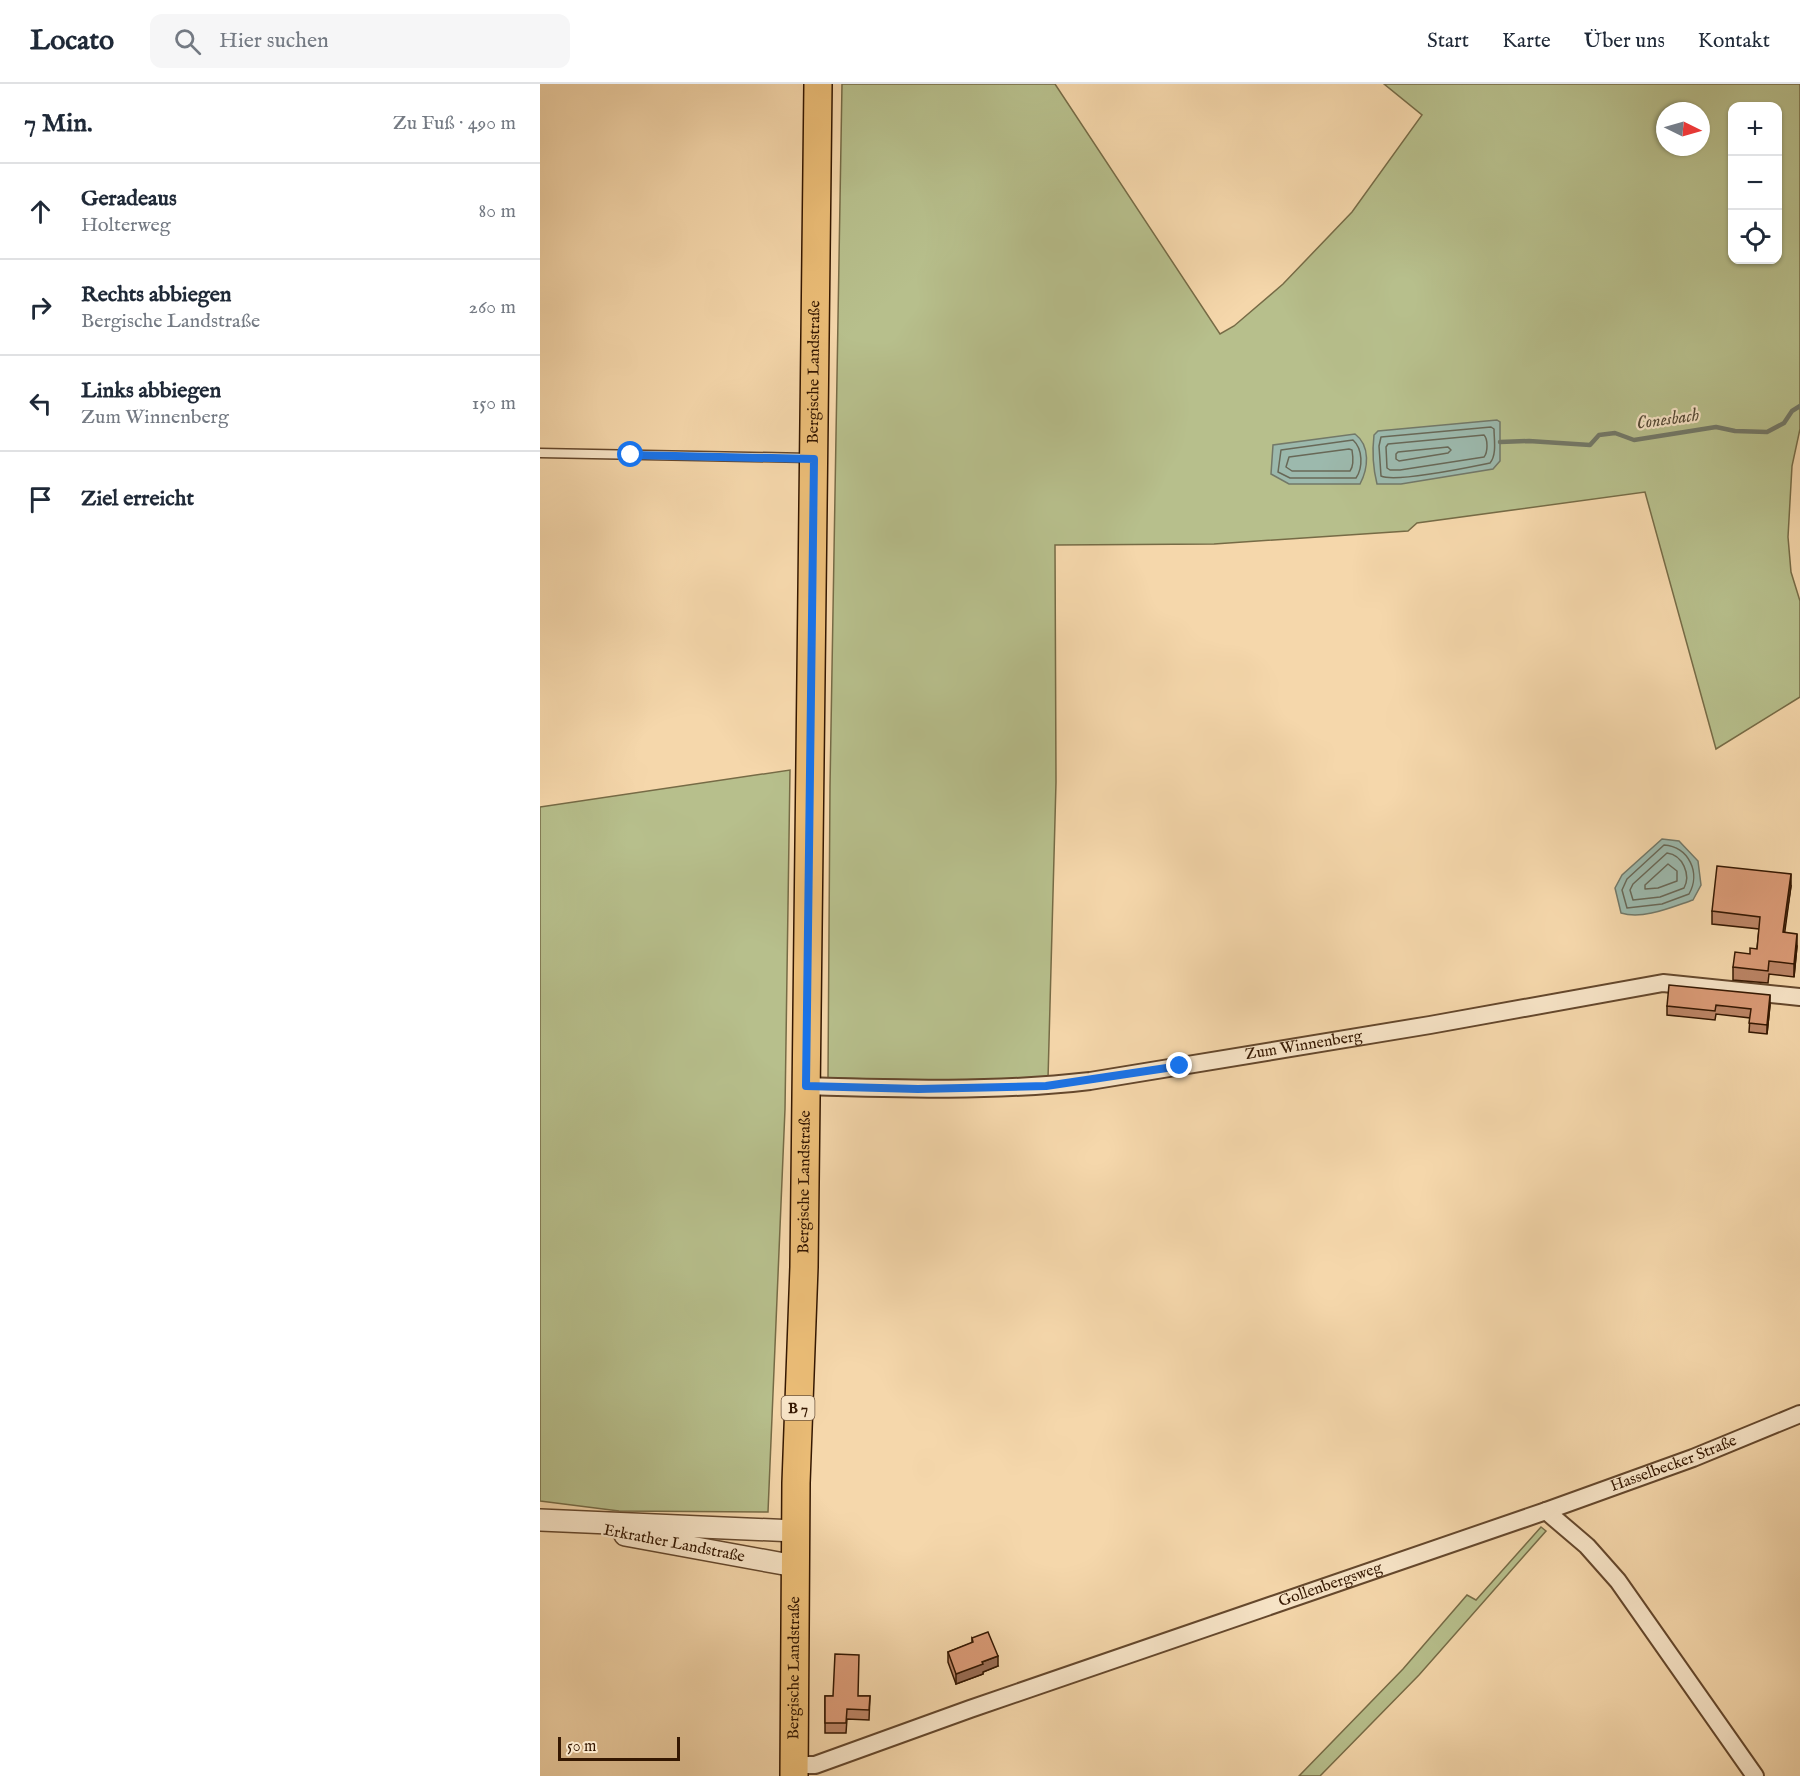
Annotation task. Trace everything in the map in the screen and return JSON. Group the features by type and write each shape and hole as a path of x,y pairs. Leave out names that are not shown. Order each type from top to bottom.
{"main road":[{"name":"Bergische Landstraße","path":"794,1770 795,1532 804,1267 818,84"}],"street":[{"name":"Zum Winnenberg","path":"806,1086 918,1089 1046,1086 1430,1025 1663,983 1800,997"},
{"name":"Hasselbecker Straße","path":"1546,1511 1693,1458 1800,1414"},
{"name":"Gollenbergsweg","path":"794,1770 815,1765 970,1709 1546,1511"},
{"path":"1546,1511 1587,1546 1618,1581 1755,1776"},
{"name":"Erkrather Landstraße","path":"547,1521 795,1532"},
{"name":"Erkrather Landstraße","path":"547,1521 795,1566"}],"lane":[{"path":"540,453 814,459"}],"green space":[{"path":"842,84 1055,84 1220,334 1234,326 1283,284 1352,212 1422,115 1384,84 1800,84 1800,429 1792,466 1788,537 1791,572 1800,601 1800,697 1716,749 1645,492 1417,523 1408,531 1214,544 1055,545 1056,782 1048,1079 828,1078 830,787"},
{"path":"790,770 785,1109 768,1512 619,1511 540,1501 540,807"},
{"path":"1541,1527 1546,1531 1419,1675 1320,1776 1299,1776 1403,1669 1467,1595 1476,1600"}],"water":[{"path":"1497,420 1500,422 1500,461 1493,469 1401,484 1377,484 1373,448 1374,435 1378,431"},
{"path":"1355,434 1366,451 1365,472 1360,484 1289,484 1271,474 1273,445"},
{"path":"1662,839 1679,841 1698,861 1701,885 1693,900 1648,914 1621,913 1615,888 1622,875"}],"building":[{"path":"1717,866 1791,874 1783,932 1797,934 1794,964 1769,961 1768,971 1733,967 1735,952 1750,954 1750,948 1757,949 1760,917 1712,911"},
{"path":"1669,985 1770,995 1767,1025 1749,1023 1751,1009 1716,1005 1715,1011 1667,1006"},
{"path":"988,1632 998,1656 956,1674 948,1652 973,1642 972,1638"},
{"path":"835,1654 859,1655 858,1696 870,1696 869,1710 847,1709 846,1723 825,1723 825,1696 833,1696"}],"waterway":[{"name":"Conesbach","path":"1500,442 1529,441 1590,445 1599,435 1615,433 1634,440 1716,427 1735,431 1767,432 1784,423 1792,411 1800,406"}],"route":[{"path":"631,455 814,459 806,1086 918,1089 1046,1086 1180,1066"}]}
